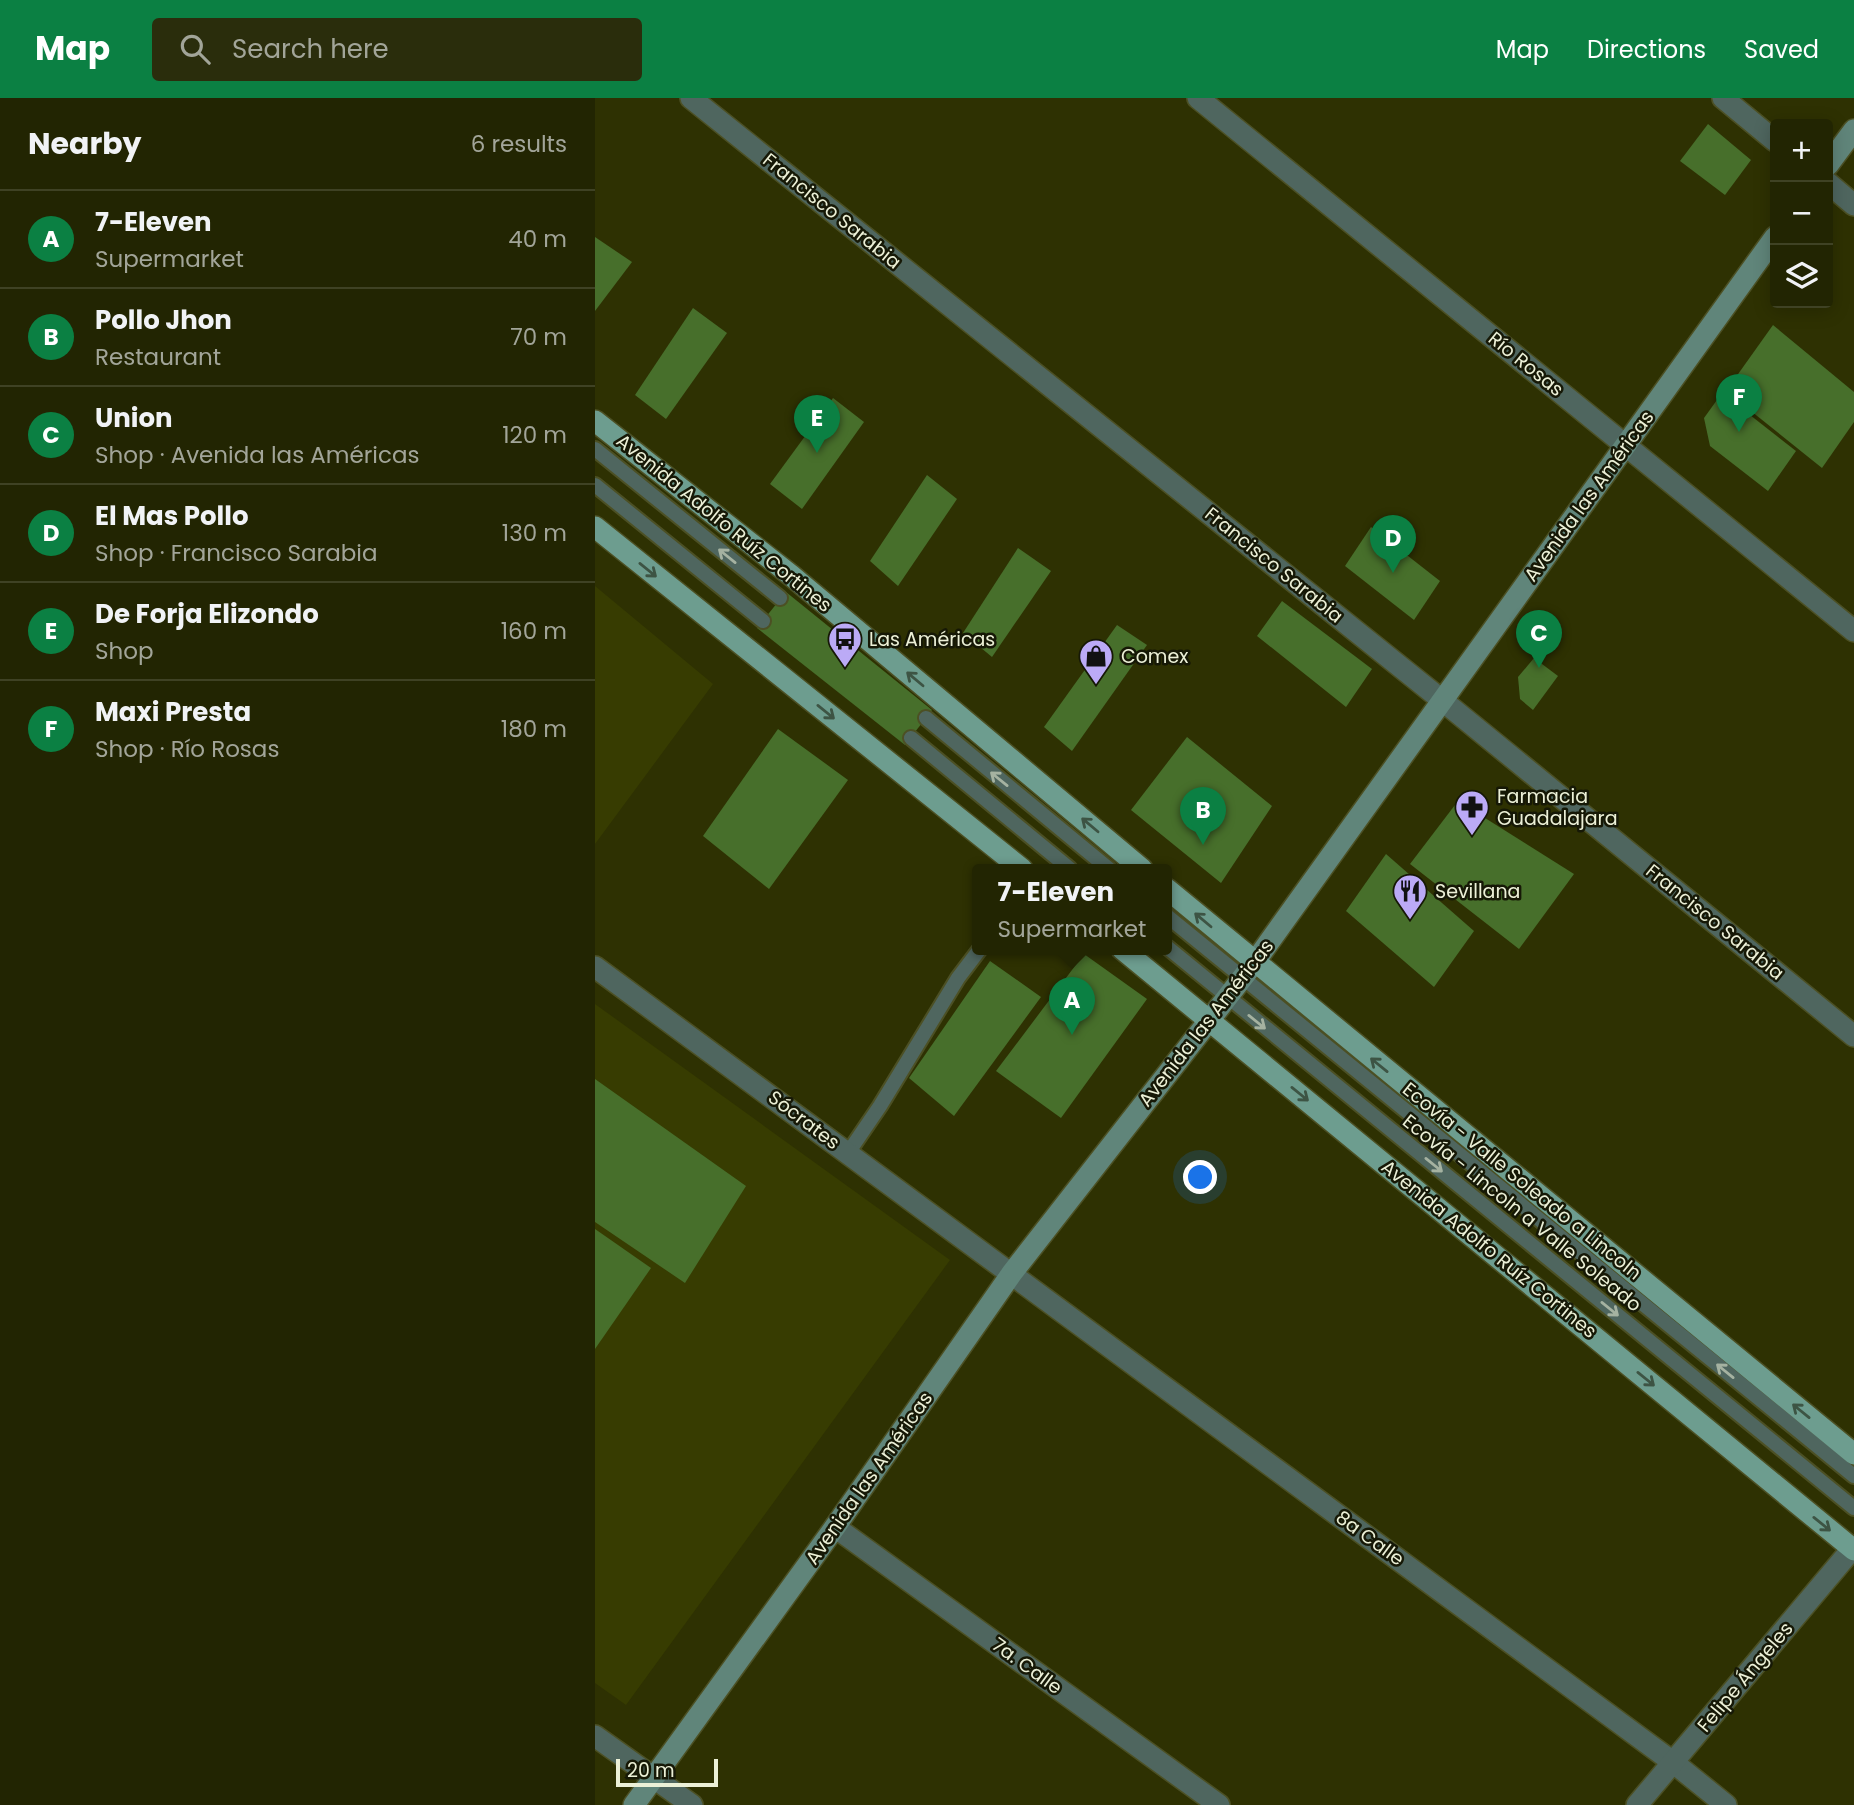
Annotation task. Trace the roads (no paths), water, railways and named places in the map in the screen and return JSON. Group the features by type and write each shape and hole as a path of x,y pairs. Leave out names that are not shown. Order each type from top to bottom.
{"main road":[{"path":"1833,158 1854,130"},
{"name":"Avenida las Américas","path":"634,1805 835,1527 1012,1273 1248,970 1770,244"},
{"name":"Avenida Adolfo Ruíz Cortines","path":"595,421 792,576 1136,864"},
{"path":"595,527 1017,864"},
{"path":"1172,894 1248,970 1854,1454"},
{"name":"Avenida Adolfo Ruíz Cortines","path":"1129,955 1853,1549"}],"street":[{"name":"Francisco Sarabia","path":"691,98 1443,701 1854,1036"},
{"name":"Río Rosas","path":"1198,98 1854,631"},
{"path":"1723,98 1770,137"},
{"path":"1833,187 1854,205"},
{"name":"Sócrates","path":"595,967 1012,1273"},
{"name":"8a Calle","path":"1012,1273 1674,1763 1725,1805"},
{"name":"7a. Calle","path":"835,1527 1219,1805"},
{"name":"Felipe Ángeles","path":"1637,1805 1853,1549"},
{"path":"595,1736 692,1805"}],"lane":[{"path":"595,449 781,598"},
{"path":"595,485 763,621"},
{"path":"926,718 1103,864"},
{"path":"911,738 1064,864"},
{"name":"Ecovía - Valle Soleado a Lincoln","path":"1172,919 1248,970 1854,1476"},
{"name":"Ecovía - Lincoln a Valle Soleado","path":"1172,951 1854,1508"},
{"path":"848,1153 958,978 975,955"}],"place":[{"name":"Maxi Presta","path":"1739,432"},
{"name":"De Forja Elizondo","path":"817,453"},
{"name":"El Mas Pollo","path":"1393,573"},
{"name":"Union","path":"1539,668"},
{"name":"Las Américas","path":"845,669"},
{"name":"Comex","path":"1096,686"},
{"name":"Farmacia Guadalajara","path":"1472,837"},
{"name":"Pollo Jhon","path":"1203,845"},
{"name":"Sevillana","path":"1410,921"},
{"name":"7-Eleven","path":"1072,1035"}]}
